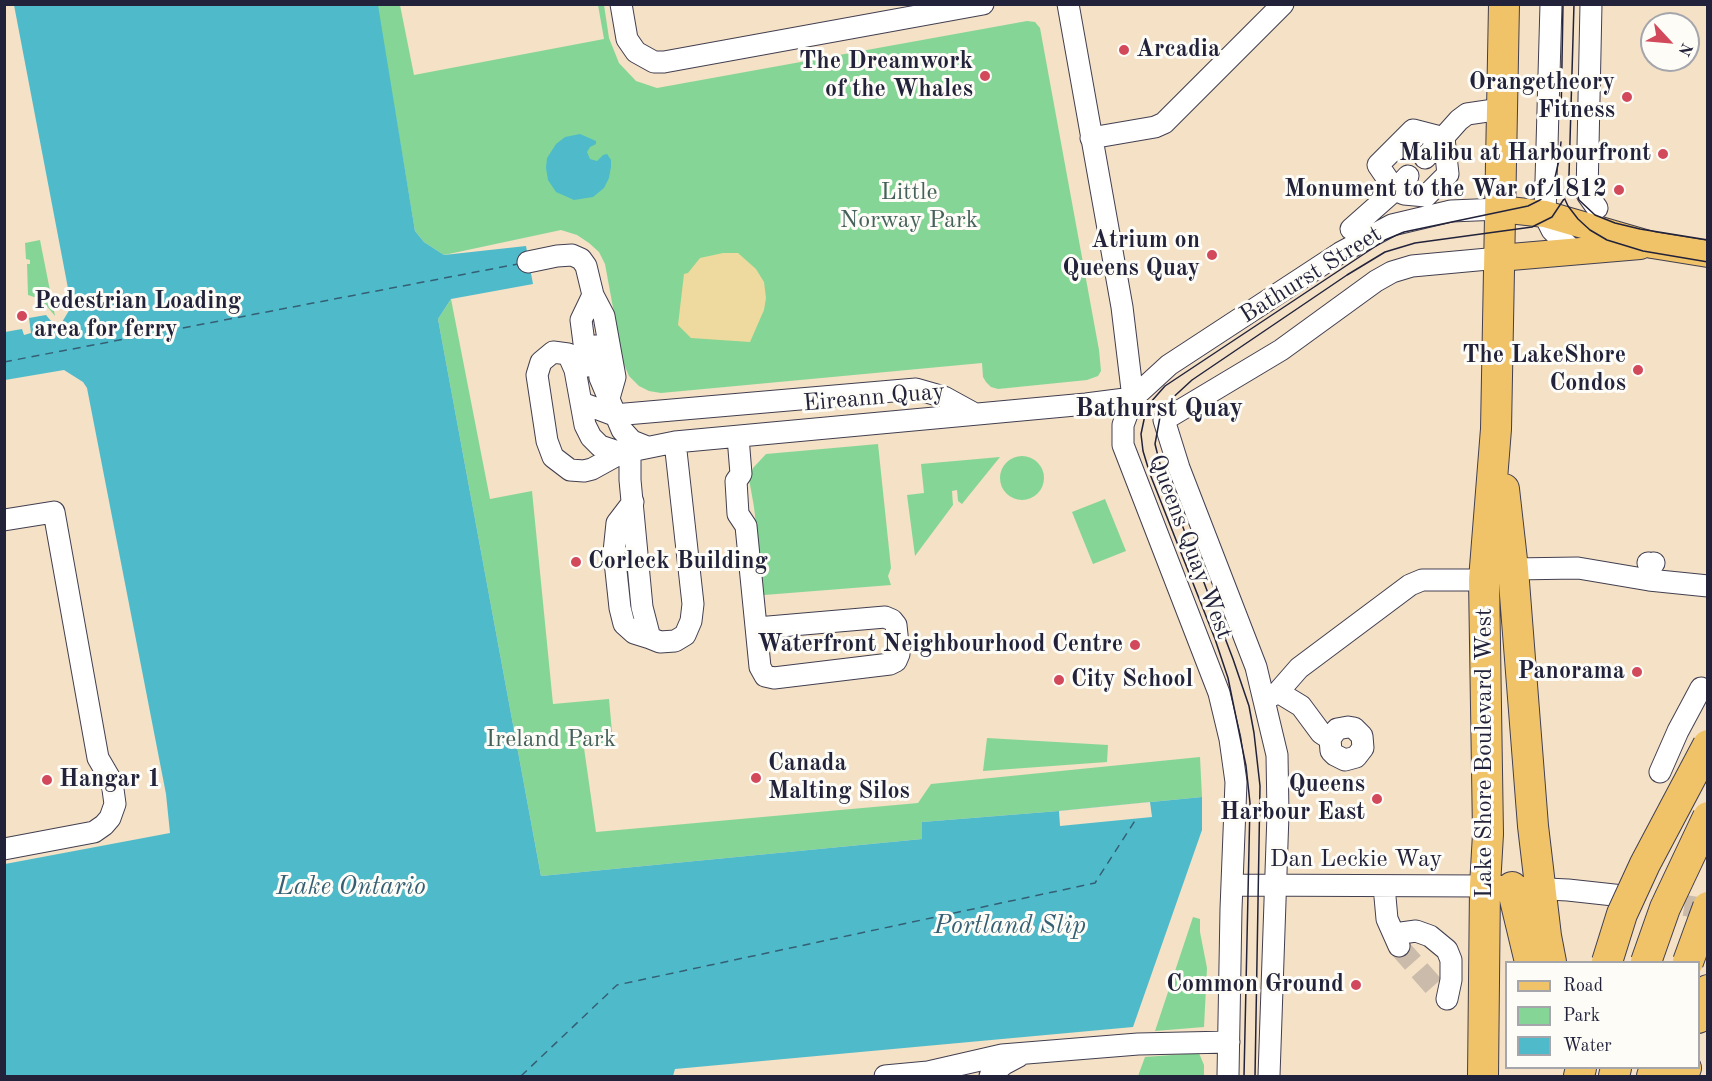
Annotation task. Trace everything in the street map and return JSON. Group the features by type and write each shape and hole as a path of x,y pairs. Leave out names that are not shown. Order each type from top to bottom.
{"highway":[{"name":"Lake Shore Boulevard West","path":"1483,1077 1498,887 1488,834 1484,580 1496,429 1504,4"},
{"name":"Lake Shore Boulevard West","path":"1496,429 1513,568 1533,826 1551,961"},
{"path":"1607,961 1622,914 1644,864 1705,740"},
{"path":"1647,961 1665,908 1707,817"},
{"path":"1498,887 1529,961"},
{"path":"1689,961 1707,907"},
{"path":"1700,1012 1707,990"}],"main road":[{"name":"Bathurst Street","path":"1500,209 1545,214 1652,245 1707,254"},
{"name":"Bathurst Street","path":"1499,258 1652,245"}],"street":[{"path":"621,4 627,39 636,52 654,62 983,4"},
{"name":"Queens Quay West","path":"1068,4 1122,307 1133,398 1123,426 1123,445 1219,693 1230,739 1236,782 1228,1077"},
{"path":"1551,4 1545,214 1546,221 1552,230 1574,252"},
{"path":"1591,4 1587,194 1597,208"},
{"path":"1091,138 1155,127 1164,123 1282,6"},
{"path":"1425,158 1467,114 1502,109"},
{"path":"1413,130 1444,138 1448,174 1426,196 1404,194 1395,189 1378,165 1413,130"},
{"path":"1351,229 1395,189"},
{"path":"1382,231 1395,189"},
{"name":"Bathurst Street","path":"1133,398 1169,365 1316,257 1392,225 1451,212 1500,209"},
{"path":"528,262 572,255 581,259 586,266 593,295 604,316 615,377 612,406 622,430 632,441 633,502 642,607 650,638 660,642 675,641 685,635 691,621 693,604 675,442"},
{"name":"Bathurst Street","path":"1164,420 1281,350 1376,281 1392,272 1412,266 1499,258"},
{"name":"Eireann Quay","path":"582,403 568,354 553,352 541,362 537,375 547,441 553,457 570,470 592,469 633,451 675,442 1133,398"},
{"path":"633,451 600,446 591,437 585,425 582,403 612,406 916,389 944,397 975,414"},
{"path":"1133,398 1164,420"},
{"name":"Queens Quay West","path":"1164,420 1179,468 1256,667 1272,696 1277,755 1278,814 1269,1077"},
{"path":"738,437 741,474 749,478 752,515 746,526 760,667 765,675 774,678 890,664 896,661 899,654 896,625 885,617 757,628"},
{"path":"4,520 54,512 98,758 112,782 115,804 110,818 93,832 4,849"},
{"path":"1513,568 1533,570 1651,568 1707,586"},
{"path":"1330,739 1321,733 1301,706 1272,696 1299,668 1410,585 1422,580 1484,580"},
{"path":"1660,772 1678,731 1701,688"},
{"path":"1678,731 1705,740"},
{"name":"Dan Leckie Way","path":"1232,885 1542,888 1623,896"},
{"path":"1384,886 1387,919 1396,940 1416,931 1430,936 1447,950 1451,960 1451,980 1443,1001"},
{"path":"885,1077 928,1072 1002,1055 1138,1044 1229,1042"},
{"path":"990,1077 1004,1064 1025,1054"}],"green space":[{"name":"Little Norway Park","path":"377,5 400,5 414,75 604,39 598,5 604,5 609,38 619,63 636,81 657,88 1027,21 1035,22 1040,28 1101,371 1098,376 1087,380 998,389 986,382 983,377 982,363 661,393 639,386 629,376 623,362 605,264 599,252 589,243 577,235 561,230 444,255 424,242 415,231"},
{"path":"40,240 55,316 37,298 28,295 27,264 30,264 30,260 26,259 25,243"},
{"name":"Ireland Park","path":"451,299 490,499 532,491 553,704 609,699 613,743 584,748 596,832 918,803 931,784 1200,757 1202,797 922,822 922,839 541,876 438,319"},
{"path":"878,444 891,568 888,576 891,585 764,595 749,479 753,468 766,454"},
{"path":"1022,456 1037,463 1044,478 1037,493 1022,500 1007,493 1000,478 1007,463"},
{"path":"1000,457 962,504 958,501 957,490 952,491 953,505 915,556 907,495 924,493 921,464"},
{"path":"1105,499 1126,551 1093,564 1072,512"},
{"path":"987,738 1108,745 1107,762 983,771"},
{"path":"1193,917 1200,919 1200,932 1207,968 1204,1027 1155,1031"},
{"path":"1199,1053 1204,1065 1204,1076 1138,1076 1145,1057"}],"sand":[{"path":"723,253 738,253 756,269 764,282 766,298 764,310 750,342 691,338 678,325 684,274 688,273 700,258"}],"water":[{"name":"Lake Ontario","path":"14,5 378,5 415,231 424,242 444,255 526,246 533,284 451,299 438,319 541,876 922,839 922,822 1202,797 1202,830 1133,1027 675,1069 673,1076 5,1076 5,864 170,833 166,794 87,388 83,382 64,370 5,380 5,332 22,329 24,335 31,333 29,318 46,315 51,321 51,328 59,327 71,304"},
{"path":"580,134 596,141 596,144 587,152 590,159 597,161 607,154 611,160 611,167 604,188 593,197 574,200 556,192 548,180 546,168 547,158 556,144 565,137"}],"pier":[{"path":"1150,802 1152,817 1060,826 1059,811"}],"ferry route":[{"path":"4,362 518,264"},
{"path":"521,1076 617,985 1095,883 1136,819"}],"tunnel":[{"path":"1623,896 1708,909"},
{"path":"1399,947 1437,990"}],"tram line":[{"path":"1561,118 1563,4"},
{"path":"1255,1076 1260,786 1254,733 1249,706 1233,659 1162,472 1155,444 1160,417 1167,403 1192,380 1347,275 1385,252 1415,243 1532,227 1552,217 1564,199 1569,175 1574,4"},
{"path":"1244,1076 1250,803 1246,766 1228,678 1143,451 1141,434 1145,415 1150,403 1165,386 1385,240 1404,232 1528,206 1540,200 1550,191 1554,182 1561,142"},
{"path":"1572,177 1579,200 1595,215 1640,229 1708,240"},
{"path":"1562,193 1578,219 1590,230 1607,240 1643,251 1708,262"}],"place":[{"name":"Arcadia","path":"1124,50"},
{"name":"The Dreamwork of the Whales","path":"985,76"},
{"name":"Orangetheory Fitness","path":"1627,97"},
{"name":"Malibu at Harbourfront","path":"1663,154"},
{"name":"Monument to the War of 1812","path":"1619,190"},
{"name":"Atrium on Queens Quay","path":"1212,255"},
{"name":"Pedestrian Loading area for ferry","path":"22,316"},
{"name":"The LakeShore Condos","path":"1638,370"},
{"name":"Corleck Building","path":"576,562"},
{"name":"Waterfront Neighbourhood Centre","path":"1135,645"},
{"name":"Panorama","path":"1637,672"},
{"name":"City School","path":"1059,680"},
{"name":"Canada Malting Silos","path":"756,778"},
{"name":"Hangar 1","path":"47,780"},
{"name":"Queens Harbour East","path":"1377,799"},
{"name":"Common Ground","path":"1356,985"}],"district":[{"name":"Bathurst Quay","path":"1159,409"}],"water label":[{"name":"Portland Slip","path":"1010,926"}]}
